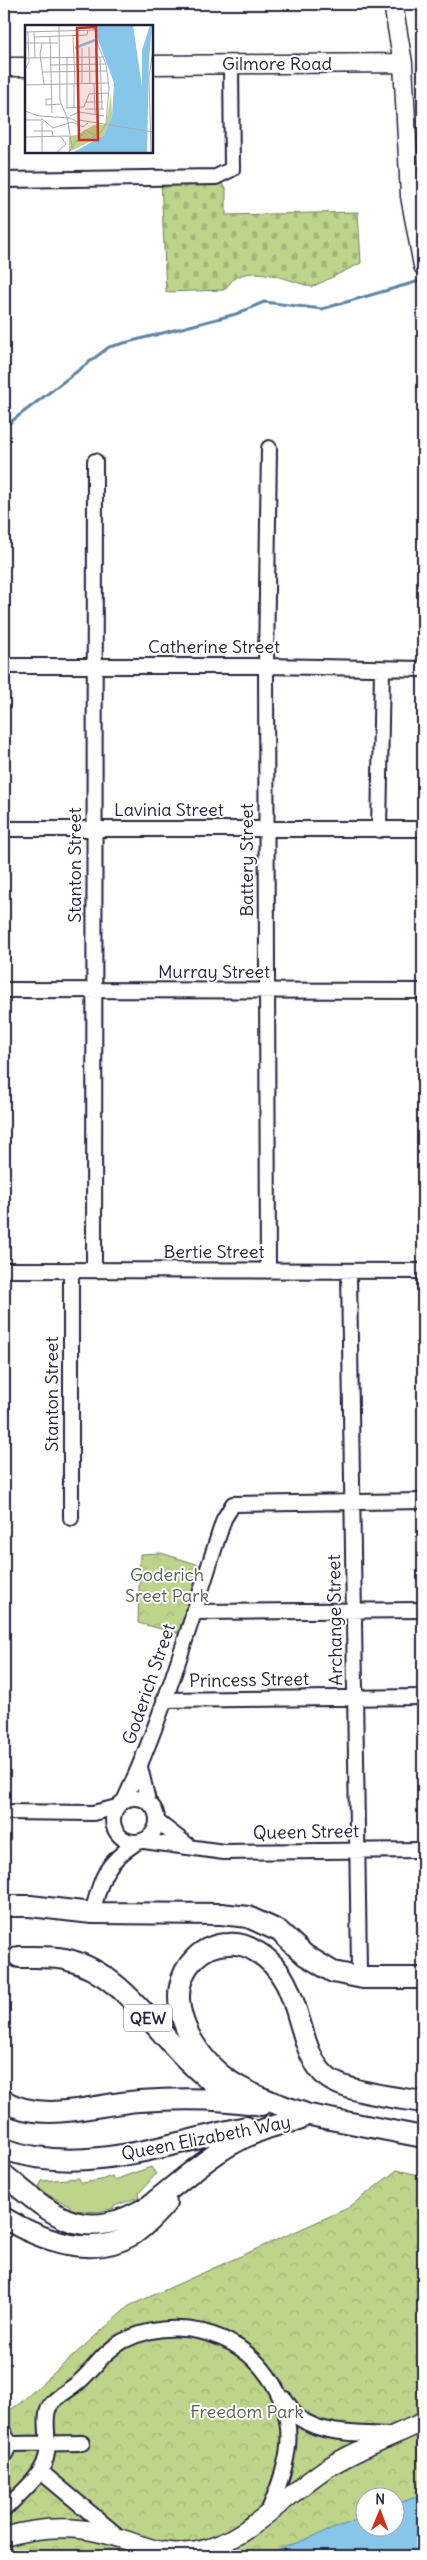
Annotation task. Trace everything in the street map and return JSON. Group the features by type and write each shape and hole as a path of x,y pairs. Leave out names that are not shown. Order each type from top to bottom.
{"highway":[{"path":"4,1906 30,1906 92,1913 221,1914 248,1917 279,1931 305,1955 333,1972 363,1978 423,1978"},
{"path":"302,2117 237,2085 221,2074 200,2052 183,2022 179,2003 179,1990 184,1972 198,1954 219,1945 231,1944 242,1945 263,1955 272,1962 285,1981 314,2059 329,2078 347,2087 423,2102"},
{"name":"QEW","path":"19,1958 58,1958 78,1963 96,1972 128,1998 190,2066 237,2096 267,2106"},
{"name":"QEW","path":"4,2101 32,2112 139,2101 235,2100 267,2106"},
{"name":"Queen Elizabeth Way","path":"267,2106 302,2117 338,2120 423,2137"},
{"path":"4,2175 56,2215 73,2222 98,2225 135,2214 227,2145 302,2117"},
{"name":"Queen Elizabeth Way","path":"4,2149 26,2156 51,2159 96,2158 302,2117"},
{"path":"4,2158 29,2165 66,2167 90,2164 132,2152"},
{"path":"4,2218 39,2236 63,2243 90,2246 116,2241 133,2234 150,2220 203,2163"}],"main road":[{"path":"393,4 403,63 410,196 423,266"},
{"name":"Gilmore Road","path":"152,65 403,63"},
{"path":"4,67 25,67"},
{"path":"4,2537 32,2530 62,2528 85,2530 122,2539 160,2552 199,2551 235,2537 329,2467 423,2422"}],"street":[{"path":"4,180 216,177 232,169 231,64"},
{"name":"Battery Street","path":"268,1271 266,666 269,448"},
{"name":"Stanton Street","path":"94,1270 95,461"},
{"name":"Catherine Street","path":"4,666 266,666 423,669"},
{"path":"379,830 382,669"},
{"name":"Lavinia Street","path":"4,828 423,829"},
{"name":"Murray Street","path":"4,990 423,991"},
{"name":"Bertie Street","path":"4,1270 423,1271"},
{"name":"Stanton Street","path":"71,1270 71,1518"},
{"name":"Archange Street","path":"349,1272 359,1968"},
{"path":"352,1502 423,1501"},
{"name":"Goderich Street","path":"121,1804 140,1767 224,1519 233,1504 352,1502"},
{"path":"193,1612 423,1610"},
{"name":"Princess Street","path":"164,1700 423,1697"},
{"name":"Goderich Street","path":"140,1767 148,1801"},
{"path":"4,1812 93,1813 140,1798 148,1801 157,1814 158,1822 151,1836 115,1857 105,1873 92,1913"},
{"path":"115,1857 116,1832 113,1822 121,1804"},
{"path":"93,1813 126,1840 140,1842"},
{"name":"Queen Street","path":"158,1822 190,1847"},
{"name":"Queen Street","path":"140,1842 224,1852 423,1850"},
{"path":"4,2510 40,2471 46,2460 48,2443 46,2416 51,2403 80,2381 106,2352 140,2334 178,2328 216,2335 250,2355 298,2417 313,2426 335,2432 394,2435"},
{"path":"268,2512 283,2478 289,2440 283,2402 274,2385"},
{"path":"6,2444 82,2443"},
{"path":"40,2471 122,2539"}],"green space":[{"path":"213,176 226,188 226,215 358,212 361,263 312,287 273,275 253,273 243,274 235,278 224,290 166,292 161,179"},
{"name":"Goderich Sreet Park","path":"161,1553 203,1566 181,1634 138,1623 140,1554"},
{"path":"151,2167 156,2174 139,2193 140,2197 99,2212 70,2210 69,2205 37,2190 42,2181 79,2178 81,2183 112,2176 114,2180"},
{"name":"Freedom Park","path":"397,2170 423,2176 423,2504 404,2513 404,2488 354,2488 354,2532 286,2556 4,2556 4,2414 19,2404 129,2306 348,2208"}],"water":[{"path":"423,2494 423,2556 262,2556 354,2521 354,2538 404,2538 404,2501"}],"waterway":[{"path":"4,427 109,347 236,314 264,302 322,309 423,280"}],"tunnel":[{"path":"4,1958 19,1957"}]}
